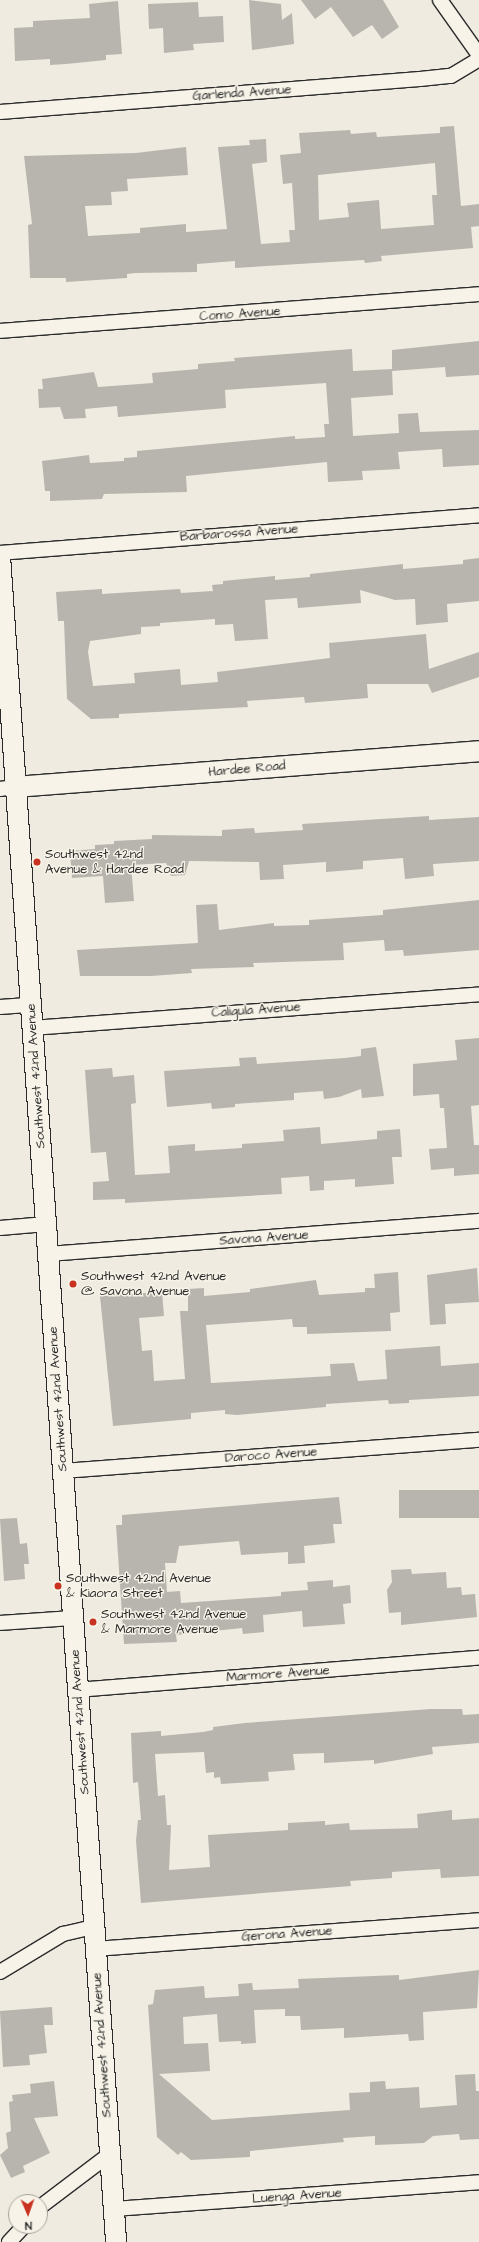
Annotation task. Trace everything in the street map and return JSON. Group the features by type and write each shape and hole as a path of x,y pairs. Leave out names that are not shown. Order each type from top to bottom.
{"main road":[{"name":"Southwest 42nd Avenue","path":"0,556 8,788 31,1005 93,1927 116,2242"},
{"name":"Hardee Road","path":"8,788 479,751"}],"street":[{"path":"440,0 479,55"},
{"name":"Garlenda Avenue","path":"0,112 451,76 479,59"},
{"name":"Como Avenue","path":"0,331 479,294"},
{"name":"Barbarossa Avenue","path":"0,552 479,515"},
{"name":"Caligula Avenue","path":"32,1028 479,994"},
{"path":"0,1007 31,1005"},
{"name":"Savona Avenue","path":"48,1254 479,1221"},
{"path":"0,1228 46,1224"},
{"name":"Daroco Avenue","path":"63,1471 479,1440"},
{"path":"0,1624 73,1618"},
{"name":"Marmore Avenue","path":"77,1690 479,1658"},
{"name":"Gerona Avenue","path":"95,1949 479,1920"},
{"path":"0,1972 63,1934 93,1927"},
{"path":"48,2201 110,2154"},
{"name":"Luenga Avenue","path":"114,2209 479,2182"},
{"path":"9,2242 16,2234"}],"building":[{"path":"249,0 281,4 282,20 292,13 294,44 252,50"},
{"path":"301,0 383,0 399,27 382,39 372,25 353,37 331,7 315,19"},
{"path":"118,1 122,54 106,55 106,60 66,64 50,65 50,59 15,61 14,28 33,27 33,21 90,18 89,4"},
{"path":"198,2 199,17 223,16 224,42 193,44 194,50 164,53 163,28 149,29 148,4"},
{"path":"454,126 461,206 479,204 479,226 471,227 473,248 381,256 382,261 365,263 364,260 235,268 235,261 197,264 197,272 135,273 127,274 127,278 66,282 66,278 30,278 28,225 32,224 24,156 136,153 186,147 188,175 127,179 128,191 111,192 112,205 85,206 88,236 140,233 140,228 186,224 186,232 227,229 218,147 250,145 249,140 266,139 267,162 252,164 261,244 290,242 289,230 295,230 292,183 283,184 280,155 301,153 299,133 350,130 351,134 376,132 377,137 440,133 440,127","holes":["435,163 437,195 432,195 434,225 381,229 379,200 347,203 349,217 319,220 318,175"]},
{"path":"479,341 479,375 446,377 445,367 392,371 392,350"},
{"path":"352,349 353,371 392,369 393,395 351,398 353,436 399,433 398,414 418,413 420,432 479,430 479,465 443,467 442,449 398,452 400,469 362,471 363,480 328,482 327,462 186,476 187,492 104,494 102,499 50,501 50,491 45,491 42,461 89,455 90,463 124,461 124,458 137,457 137,451 295,436 295,439 325,437 324,424 329,424 326,383 225,390 226,408 118,417 117,406 85,409 86,418 64,419 60,407 39,408 38,389 43,389 42,379 94,372 98,387 153,383 152,373 198,369 198,364 235,361 234,358"},
{"path":"479,558 479,601 447,604 448,622 416,625 415,599 395,600 360,590 361,603 298,608 297,598 265,600 268,639 235,641 233,624 215,625 215,619 160,623 160,626 141,627 141,634 90,641 88,652 93,686 135,683 134,673 180,669 181,685 218,682 217,672 330,658 329,643 426,634 429,669 479,652 479,677 432,693 428,684 367,684 368,698 305,703 304,697 247,701 248,707 119,714 119,718 91,719 67,699 64,621 58,621 56,592 102,589 102,594 180,589 181,593 213,591 212,585 223,584 223,581 275,576 275,580 310,577 310,574 403,564 403,569 463,564 463,560"},
{"path":"429,816 429,820 479,817 479,861 433,864 434,876 405,879 403,858 363,861 363,869 326,872 326,862 283,865 284,879 260,880 259,862 189,861 185,875 171,876 166,863 131,865 134,901 105,903 103,876 72,878 70,851 95,849 95,845 114,844 114,841 152,839 152,835 222,836 222,830 254,828 255,833 303,830 302,824"},
{"path":"479,900 479,950 404,956 403,950 385,951 384,940 343,943 344,960 253,963 254,967 191,969 192,973 151,976 80,976 77,950 198,943 196,905 217,904 219,930 274,923 274,926 309,925 309,920 383,915 383,910"},
{"path":"479,1038 479,1105 471,1106 474,1145 479,1145 479,1174 454,1176 454,1168 431,1170 429,1149 447,1148 444,1108 440,1108 439,1094 413,1096 413,1064 457,1060 455,1040"},
{"path":"376,1047 384,1096 362,1098 361,1089 339,1097 324,1099 323,1091 294,1093 294,1100 235,1104 235,1107 212,1109 211,1103 167,1107 164,1071 240,1066 239,1058 256,1057 257,1064 345,1058 361,1056 361,1049"},
{"path":"112,1068 113,1077 134,1075 136,1103 131,1104 135,1175 170,1173 168,1146 195,1144 195,1151 242,1148 242,1144 284,1141 283,1130 320,1127 321,1144 377,1139 377,1131 400,1129 402,1157 392,1157 394,1184 355,1187 355,1179 324,1181 324,1190 310,1191 309,1176 281,1178 282,1194 125,1203 125,1199 93,1200 93,1182 109,1181 106,1152 91,1153 85,1070"},
{"path":"477,1268 479,1302 445,1304 446,1324 430,1325 427,1275"},
{"path":"398,1272 400,1312 390,1313 391,1331 307,1334 307,1327 293,1327 292,1319 206,1325 211,1383 331,1376 330,1364 354,1363 358,1381 387,1379 385,1350 440,1346 441,1366 479,1363 479,1396 409,1400 409,1403 389,1404 388,1400 326,1404 326,1407 237,1415 225,1414 225,1410 191,1413 191,1419 113,1426 100,1296 162,1292 164,1316 139,1318 142,1351 152,1350 154,1381 185,1379 180,1311 188,1311 188,1289 204,1288 204,1296 250,1292 250,1289 316,1280 319,1295 365,1292 365,1288 375,1288 374,1274"},
{"path":"399,1490 479,1490 479,1518 399,1518"},
{"path":"339,1497 342,1524 333,1524 335,1543 304,1546 305,1563 288,1564 288,1552 241,1555 239,1541 179,1546 176,1563 165,1563 167,1592 180,1591 181,1603 281,1596 281,1592 308,1590 307,1582 333,1580 333,1587 350,1585 351,1603 343,1604 345,1624 303,1627 302,1611 263,1615 264,1632 243,1634 242,1628 176,1635 177,1642 124,1644 116,1525 122,1525 122,1515"},
{"path":"17,1518 20,1544 27,1543 29,1564 24,1564 25,1579 4,1581 0,1519"},
{"path":"411,1569 412,1574 446,1572 447,1588 461,1587 462,1595 475,1594 477,1617 401,1625 401,1612 389,1613 387,1590 392,1582 391,1570"},
{"path":"431,1709 462,1709 463,1715 479,1714 479,1743 432,1747 433,1754 374,1764 374,1760 324,1763 324,1753 293,1754 295,1770 268,1772 269,1781 221,1784 220,1777 214,1778 214,1772 206,1773 204,1752 155,1754 158,1796 165,1795 167,1825 171,1825 169,1870 210,1867 208,1835 288,1830 288,1823 325,1821 325,1825 349,1823 350,1830 418,1828 417,1814 452,1810 452,1820 479,1818 479,1876 441,1878 440,1869 392,1872 392,1878 350,1881 351,1886 141,1903 136,1841 138,1820 141,1820 138,1782 133,1783 131,1733 161,1731 161,1736 203,1732 213,1730 213,1727 245,1723"},
{"path":"479,1970 477,2008 423,2012 424,2040 409,2041 408,2034 344,2038 344,2028 301,2030 300,2016 285,2016 285,2009 254,2010 256,2043 241,2044 241,2041 219,2042 217,2014 183,2017 184,2044 208,2043 210,2071 159,2074 212,2120 350,2110 349,2093 370,2092 370,2082 385,2081 386,2089 419,2087 420,2108 457,2105 455,2075 475,2074 476,2091 479,2091 479,2139 460,2140 459,2134 433,2136 424,2143 375,2145 375,2136 343,2138 344,2142 250,2151 250,2157 191,2160 181,2152 178,2155 157,2137 148,2005 153,2004 155,1990 204,1986 205,1998 239,1996 238,1984 252,1983 253,1990 299,1988 298,1979 399,1975 399,1980"},
{"path":"52,2007 53,2025 44,2025 47,2053 29,2055 30,2065 3,2067 0,2011"},
{"path":"54,2081 58,2116 34,2118 50,2153 23,2166 25,2172 11,2178 0,2155 8,2148 6,2133 11,2131 9,2102 13,2101 12,2095 31,2093 30,2084"}],"place":[{"name":"Southwest 42nd Avenue & Hardee Road","path":"37,862"},
{"name":"Southwest 42nd Avenue @ Savona Avenue","path":"73,1284"},
{"name":"Southwest 42nd Avenue & Kiaora Street","path":"58,1586"},
{"name":"Southwest 42nd Avenue & Marmore Avenue","path":"93,1622"}]}
